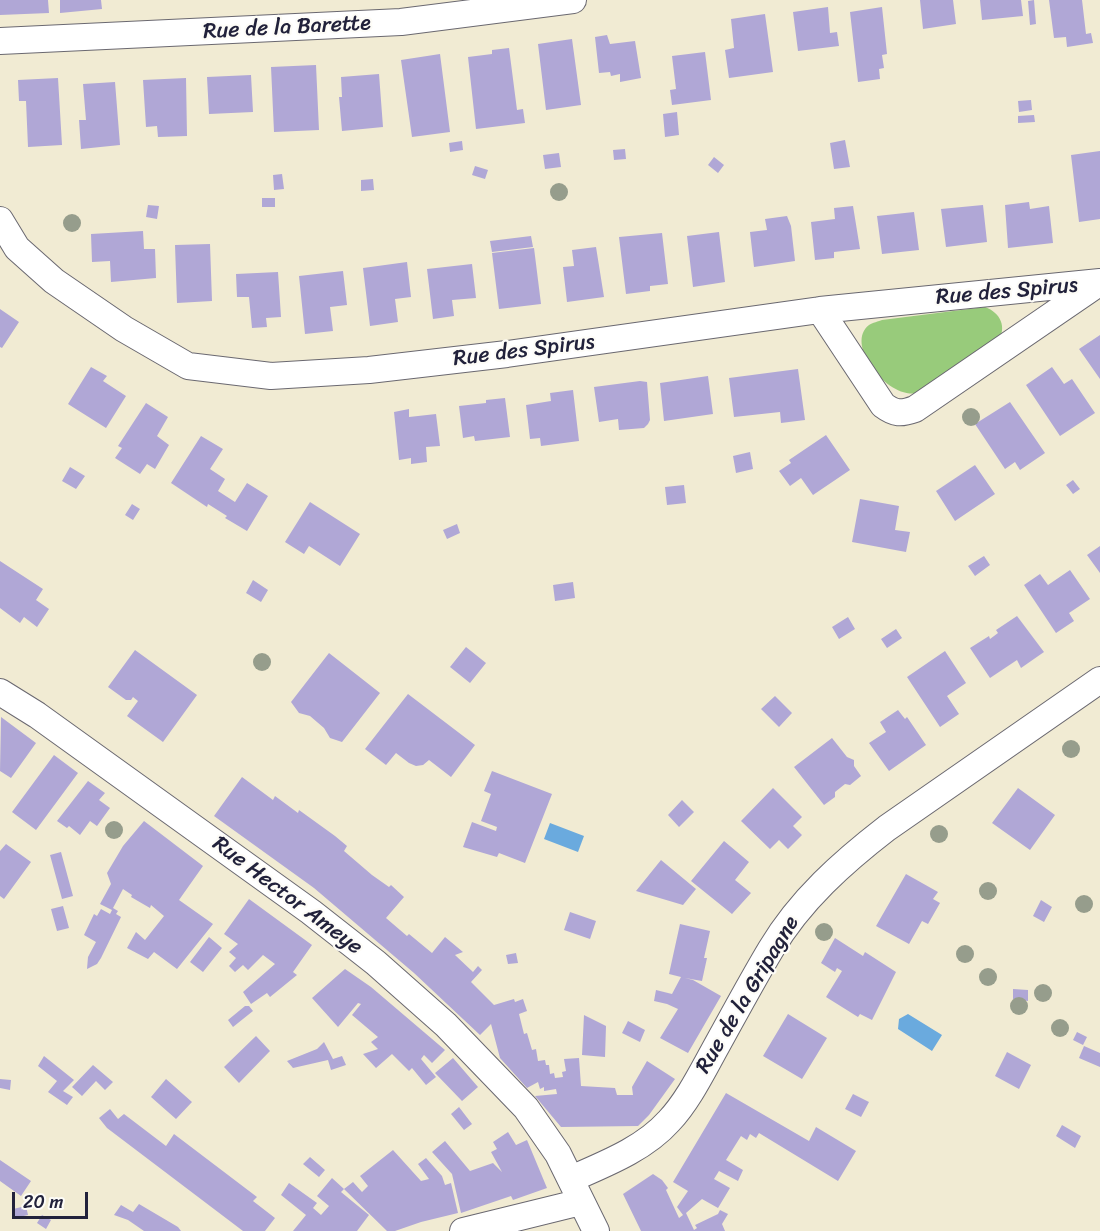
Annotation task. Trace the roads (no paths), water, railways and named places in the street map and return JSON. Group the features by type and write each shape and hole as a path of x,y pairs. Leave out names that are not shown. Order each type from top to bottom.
{"street":[{"name":"Rue de la Barette","path":"0,41 401,22 573,0"},
{"name":"Rue des Spirus","path":"0,220 17,248 54,281 124,329 179,361 188,366 271,376 369,370 507,354 820,310 1099,283"},
{"path":"820,310 884,405 892,412 903,413 915,409 1099,283"},
{"name":"Rue de la Gripagne","path":"463,1231 576,1191 649,1140 670,1121 696,1084 771,948 803,904 824,881 854,853 888,828 1100,680"},
{"name":"Rue Hector Ameye","path":"0,692 37,715 311,912 376,963 446,1025 526,1108 544,1134 596,1231"}],"water":[{"path":"550,823 584,836 578,852 544,839"},
{"path":"908,1014 942,1035 932,1051 898,1029 899,1019"}]}
